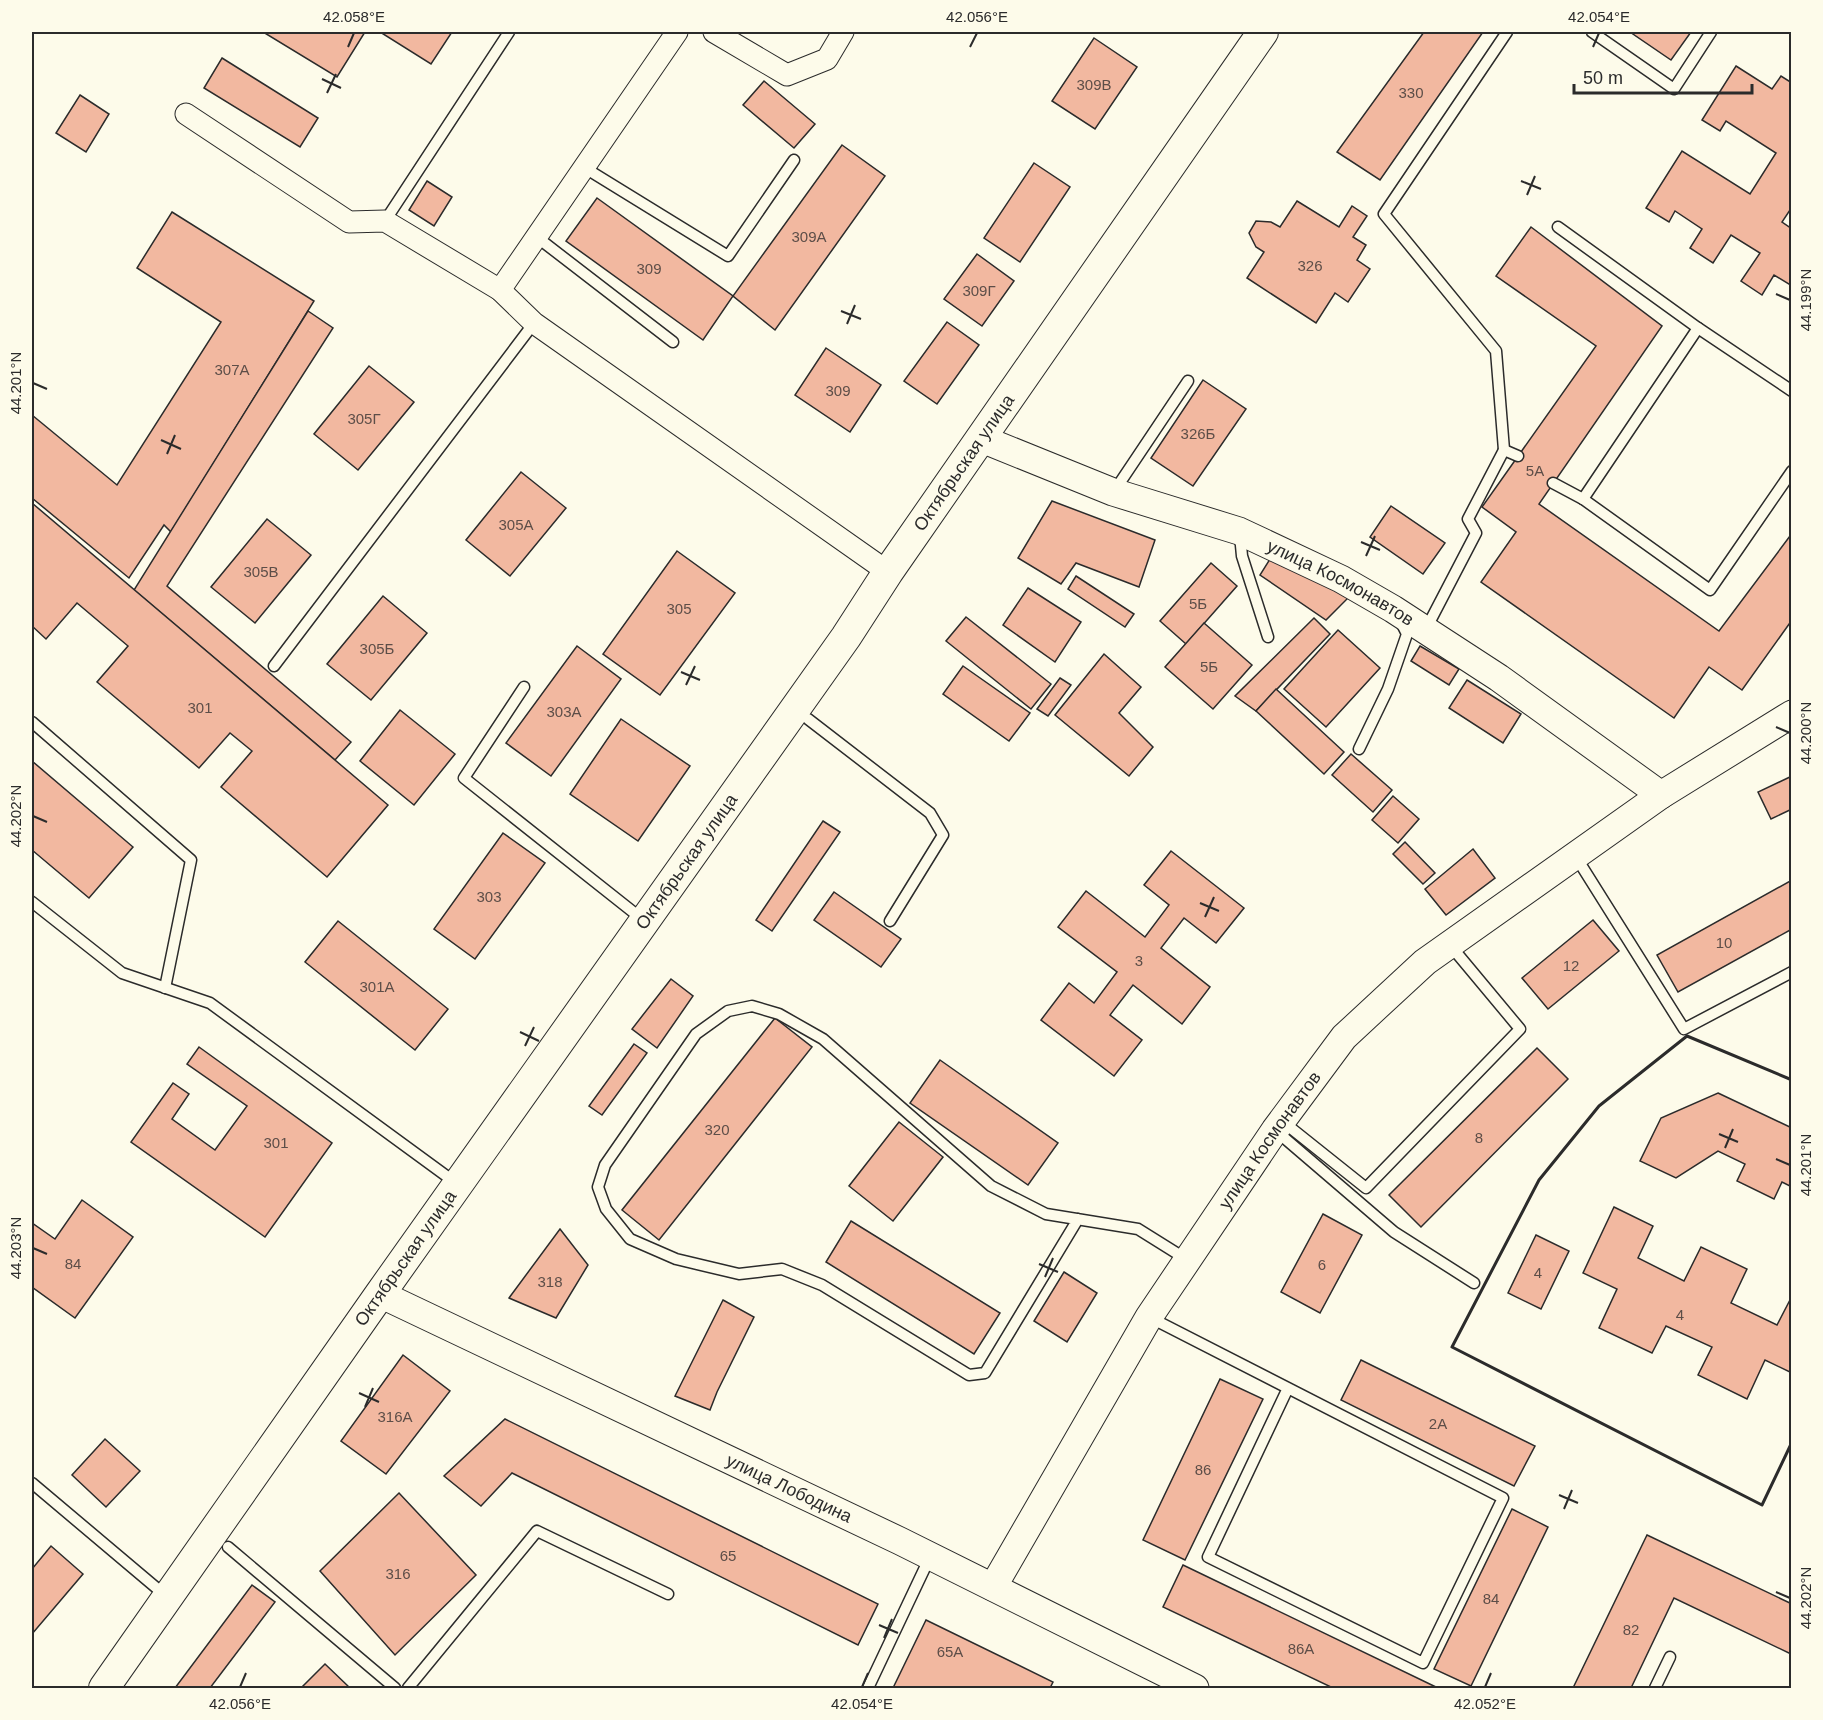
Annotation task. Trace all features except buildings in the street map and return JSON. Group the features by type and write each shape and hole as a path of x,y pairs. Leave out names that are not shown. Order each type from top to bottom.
{"main road":[{"name":"Октябрьская улица","path":"104,1689 390,1299 807,719 1263,32"},
{"name":"Октябрьская улица","path":"128,1689 228,1547 390,1299 459,1185 846,637 888,572 990,441 1283,32"}],"street":[{"path":"500,290 538,238 677,32"},
{"path":"714,32 787,75 827,59 843,32"},
{"path":"186,114 349,222 385,221 500,290 534,323 888,572"},
{"name":"улица Космонавтов","path":"990,441 1113,492 1239,531 1341,579 1426,629 1499,678 1661,795"},
{"name":"улица Космонавтов","path":"993,1587 1149,1317 1279,1125 1344,1037 1425,962 1576,857 1642,807 1791,714"},
{"name":"улица Лободина","path":"390,1299 993,1587 1195,1689"}],"lane":[{"path":"385,221 509,32"},
{"path":"1426,629 1476,533 1468,519 1504,450 1496,351 1384,214 1507,32"},
{"path":"1592,32 1674,89 1711,32"},
{"path":"585,168 728,256 794,160"},
{"path":"1558,227 1698,328 1791,391"},
{"path":"538,238 673,342"},
{"path":"274,666 534,323"},
{"path":"1583,499 1698,328"},
{"path":"1113,492 1188,381"},
{"path":"1504,450 1518,456"},
{"path":"1553,483 1583,499 1710,590 1791,471"},
{"path":"1239,531 1242,556 1268,637"},
{"path":"1359,749 1388,689 1407,634 1393,609"},
{"path":"524,687 464,778 644,921"},
{"path":"807,719 930,813 943,835 890,921"},
{"path":"32,722 191,860 165,988"},
{"path":"1576,857 1684,1029 1791,972"},
{"path":"32,902 122,973 210,1004 459,1185"},
{"path":"1279,1125 1366,1188 1520,1029 1449,945"},
{"path":"1078,1219 985,1373 969,1375 822,1285 802,1276 782,1269 739,1274 676,1259 630,1239 606,1209 598,1187 605,1165 696,1034 728,1011 752,1006 779,1014 823,1040 991,1186 1046,1214 1078,1219 1138,1229 1187,1260"},
{"path":"1279,1125 1394,1232 1474,1283"},
{"path":"1149,1317 1288,1388 1503,1498 1423,1663 1208,1557 1288,1388"},
{"path":"32,1483 169,1598"},
{"path":"408,1689 537,1531 668,1594"},
{"path":"228,1547 395,1689"},
{"path":"868,1689 930,1557"},
{"path":"1655,1689 1670,1657"}],"wall":[{"path":"817,32 822,32"},
{"path":"1792,1080 1687,1036 1599,1106 1539,1180 1452,1347 1762,1505 1792,1442"}]}
